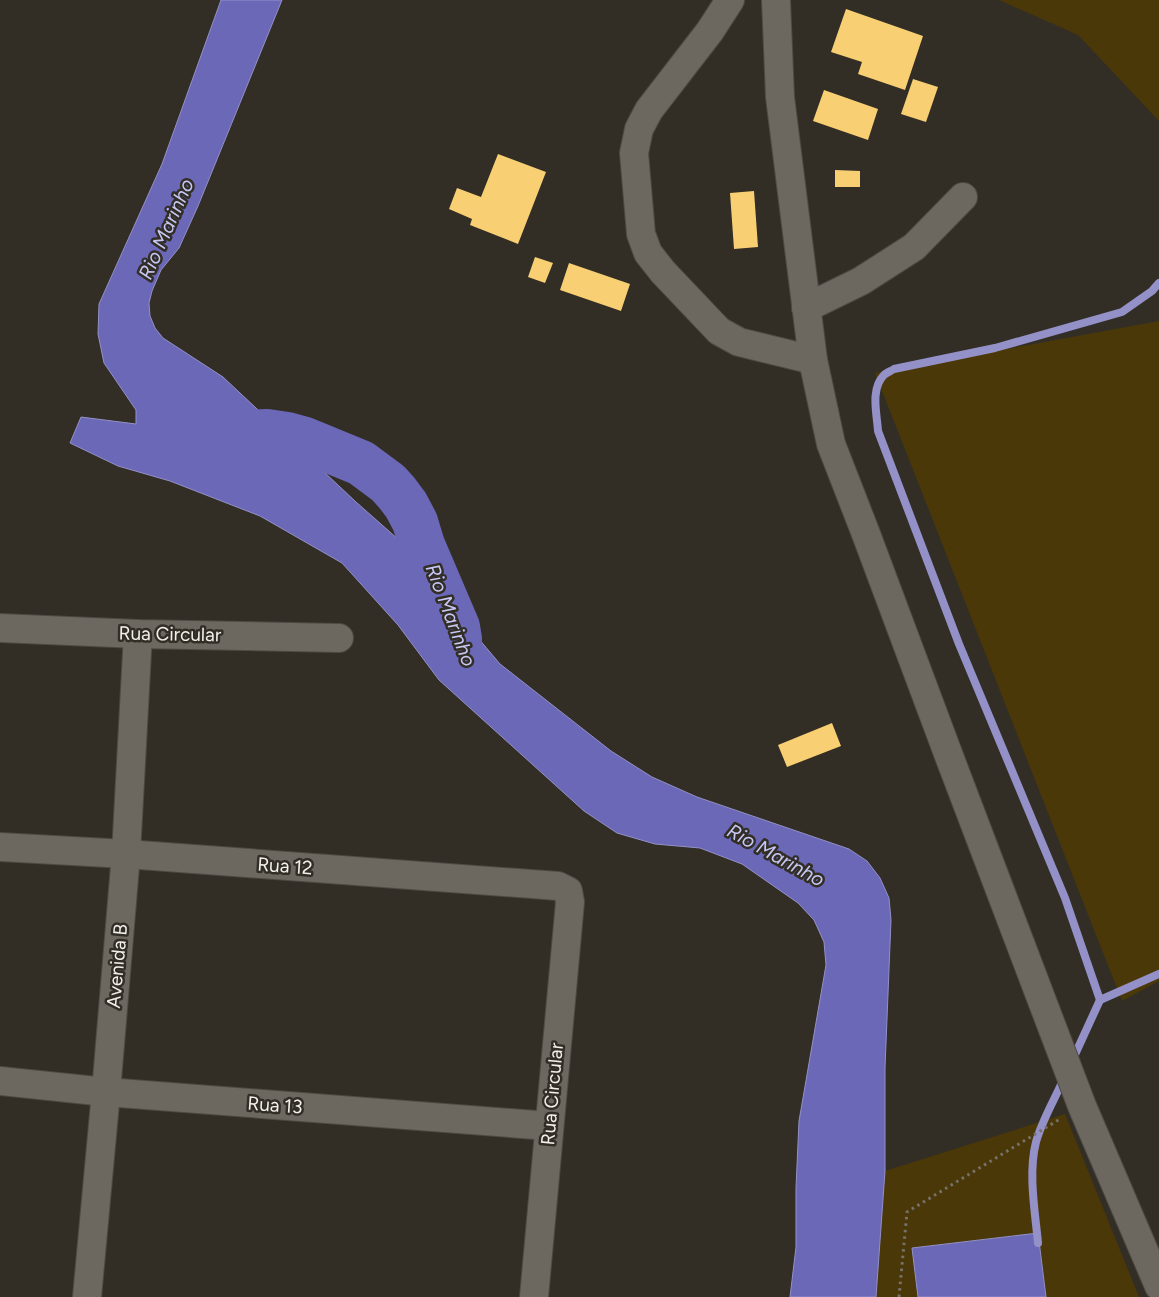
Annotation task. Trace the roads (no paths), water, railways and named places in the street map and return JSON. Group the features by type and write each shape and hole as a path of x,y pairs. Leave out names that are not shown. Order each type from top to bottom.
{"street":[{"path":"730,0 710,31 649,110 639,129 634,153 641,234 648,253 719,331 739,342 813,360"},
{"path":"776,0 780,97 813,360 830,444 866,534 948,756 1082,1106 1159,1286"},
{"path":"806,308 861,281 914,247 962,197"},
{"name":"Rua Circular","path":"0,628 138,634 339,638"},
{"name":"Avenida B","path":"87,1297 126,854 138,634"},
{"name":"Rua 12","path":"0,847 126,854 558,886 568,891"},
{"name":"Rua Circular","path":"534,1297 570,902 568,891"},
{"name":"Rua 13","path":"0,1081 106,1092 549,1126"}],"water":[{"path":"221,0 282,0 198,206 179,248 161,270 152,291 149,303 150,316 155,328 163,338 223,377 399,540 439,582 467,625 500,664 611,751 652,777 697,797 849,849 867,861 880,878 889,898 891,920 885,1068 885,1171 876,1297 790,1297 796,1247 799,1121 826,965 824,942 814,920 798,903 742,864 700,848 655,844 617,833 584,811 439,680 398,625 342,563 260,516 170,481 118,466 70,443 81,417 136,424 136,410 104,363 98,334 99,304 162,164"},
{"path":"1038,1233 1046,1297 918,1297 912,1248"}],"waterway":[{"path":"1072,1061 1100,1000 1065,898 959,644 878,431 876,394 877,387 885,374 894,369 995,348 1122,312 1152,291 1159,283"},
{"name":"Rio Marinho","path":"221,434 267,432 305,440 361,463 388,483 406,505 415,522 422,545 457,627 459,639"},
{"path":"1100,1000 1159,974"},
{"path":"1038,1243 1033,1192 1034,1154 1042,1126 1064,1078"}]}
